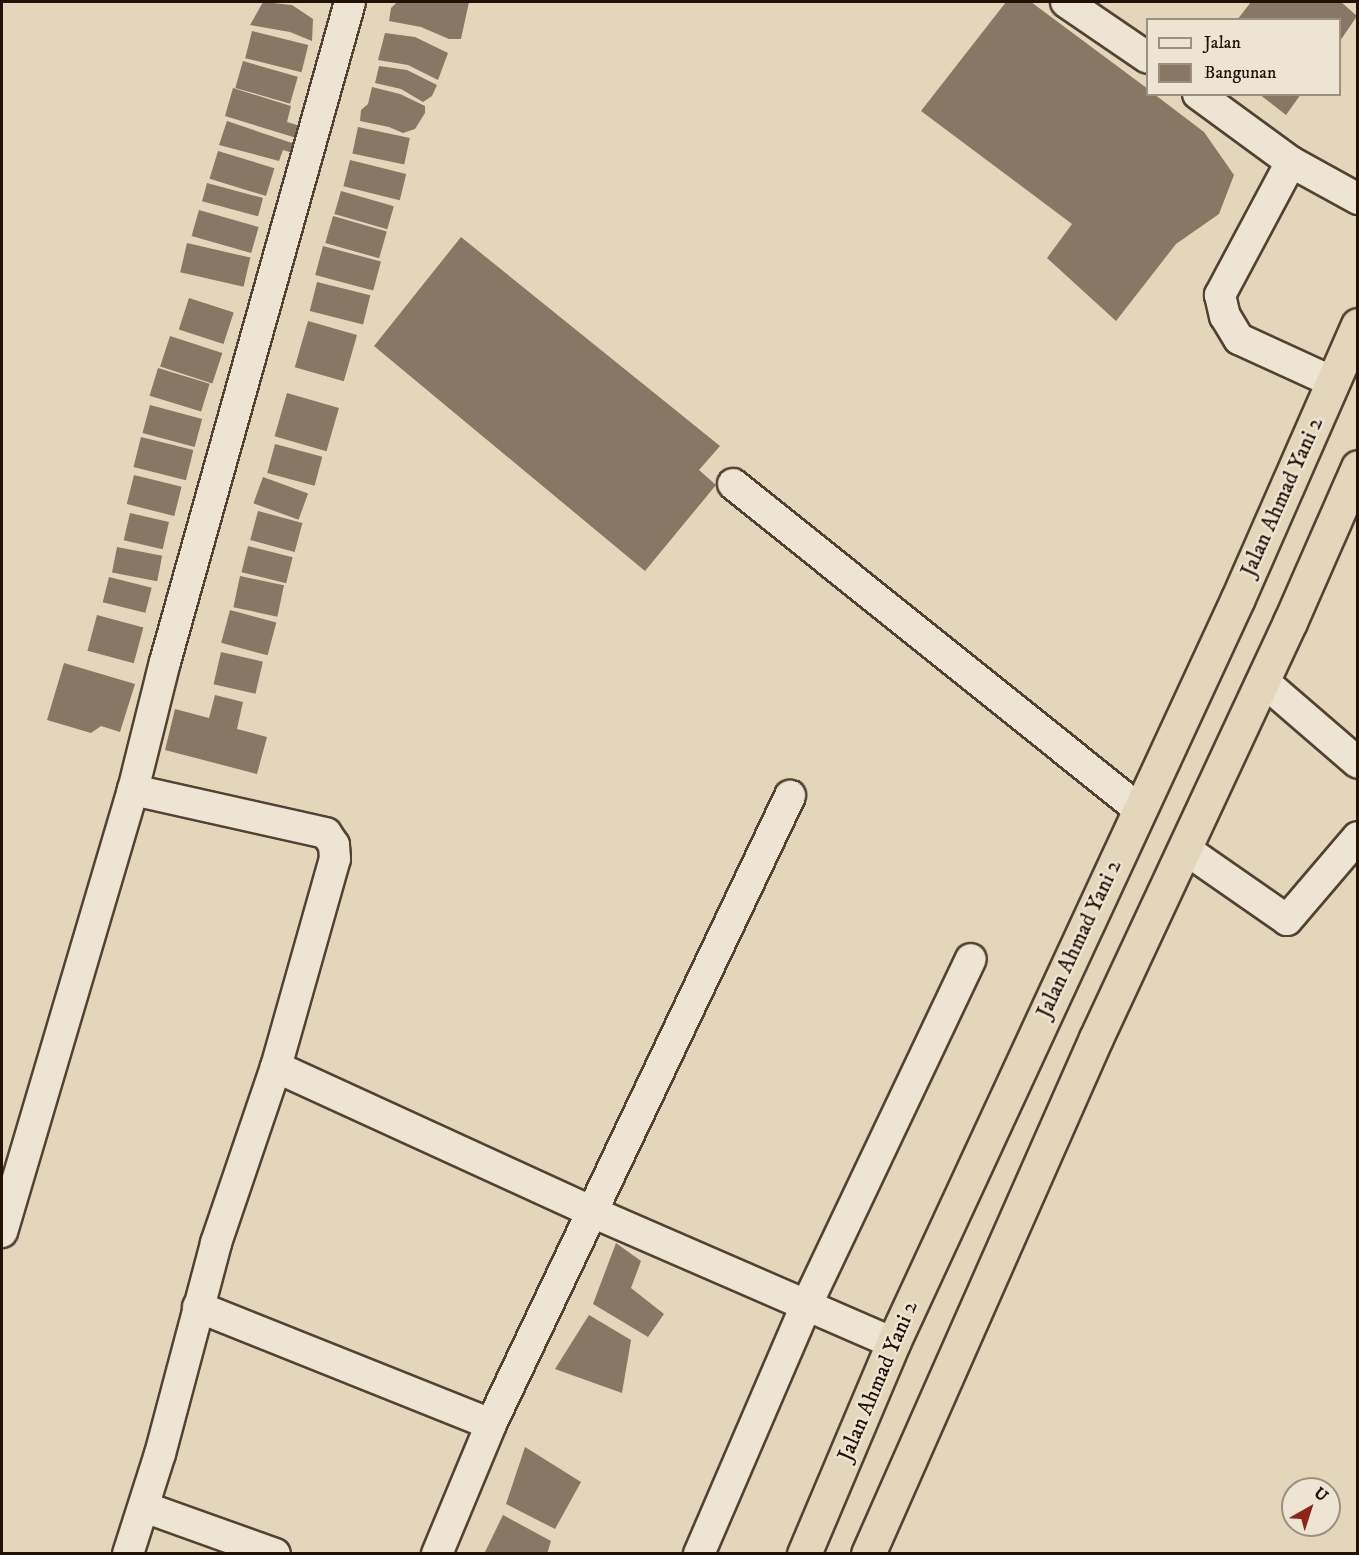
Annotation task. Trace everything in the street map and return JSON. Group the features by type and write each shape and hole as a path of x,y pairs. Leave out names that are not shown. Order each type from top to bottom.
{"highway":[{"name":"Jalan Ahmad Yani 2","path":"804,1554 893,1343 1043,1014 1140,810 1358,325"},
{"path":"868,1554 1082,1070 1263,681 1358,467"}],"street":[{"path":"2,1232 133,790 165,662 350,2"},
{"path":"1066,2 1146,57"},
{"path":"1201,96 1291,162 1358,199"},
{"path":"1291,162 1220,295 1227,322 1239,339 1333,382"},
{"path":"733,484 1140,810"},
{"path":"1263,681 1358,764"},
{"path":"128,1554 144,1507 198,1307 246,1149 276,1067 335,859 333,844 326,833 133,790"},
{"path":"437,1554 491,1424 790,796"},
{"path":"1185,849 1287,920 1353,851"},
{"path":"699,1554 806,1306 971,959"},
{"path":"276,1067 592,1212 893,1343"},
{"path":"198,1307 491,1424"},
{"path":"144,1507 275,1554"}],"building":[{"path":"263,2 292,5 313,19 312,41 290,32 250,25"},
{"path":"397,2 469,2 461,39 449,39 421,27 389,21 391,8"},
{"path":"1006,2 1031,2 1146,88 1146,96 1157,96 1204,132 1234,175 1219,214 1176,244 1116,321 1047,258 1072,224 921,111"},
{"path":"1251,2 1341,2 1357,16 1341,40 1341,18 1239,18"},
{"path":"252,31 308,45 302,72 245,58"},
{"path":"385,33 415,37 448,53 438,80 408,65 378,60"},
{"path":"243,61 298,77 290,104 235,88"},
{"path":"379,66 407,70 437,85 432,96 423,102 401,89 375,83"},
{"path":"372,87 400,94 425,106 425,113 415,129 403,133 389,127 360,121 361,110 368,104"},
{"path":"233,88 291,106 287,122 307,128 303,140 225,116"},
{"path":"1262,96 1300,96 1286,115"},
{"path":"227,121 298,145 296,154 283,150 279,161 219,145"},
{"path":"358,127 410,138 404,164 352,153"},
{"path":"218,151 274,168 266,196 210,179"},
{"path":"350,160 406,174 400,200 343,186"},
{"path":"207,183 263,198 258,216 202,201"},
{"path":"341,191 394,206 387,229 334,214"},
{"path":"199,210 259,227 251,253 192,236"},
{"path":"333,216 387,231 379,258 325,243"},
{"path":"461,237 720,446 699,470 716,485 645,571 374,346"},
{"path":"187,243 250,258 244,287 180,272"},
{"path":"323,246 381,262 373,291 315,275"},
{"path":"317,282 370,295 363,324 310,311"},
{"path":"189,298 234,313 224,344 179,329"},
{"path":"308,321 357,335 344,381 295,367"},
{"path":"170,336 222,353 212,383 160,366"},
{"path":"158,368 210,384 201,412 150,396"},
{"path":"287,393 339,408 327,451 275,436"},
{"path":"150,405 202,419 195,447 142,433"},
{"path":"141,437 193,450 186,480 134,467"},
{"path":"275,444 322,457 315,486 267,473"},
{"path":"134,475 182,487 174,516 127,504"},
{"path":"263,477 308,493 299,520 253,503"},
{"path":"258,511 302,523 295,552 250,540"},
{"path":"130,513 169,522 163,549 124,540"},
{"path":"248,546 293,557 286,583 241,572"},
{"path":"117,547 162,556 157,581 112,573"},
{"path":"240,576 284,585 277,617 233,607"},
{"path":"109,577 152,588 145,613 103,602"},
{"path":"230,610 276,622 268,655 221,643"},
{"path":"97,615 143,627 134,663 87,651"},
{"path":"221,652 263,662 255,694 214,684"},
{"path":"64,663 135,684 120,732 101,726 91,733 47,720"},
{"path":"215,695 243,702 237,729 267,737 257,774 165,750 175,709 209,718"},
{"path":"616,1243 641,1261 631,1288 664,1314 648,1337 593,1304"},
{"path":"589,1315 631,1340 622,1393 555,1369"},
{"path":"525,1447 581,1482 555,1529 506,1504"},
{"path":"503,1515 551,1541 547,1554 484,1554"}]}
